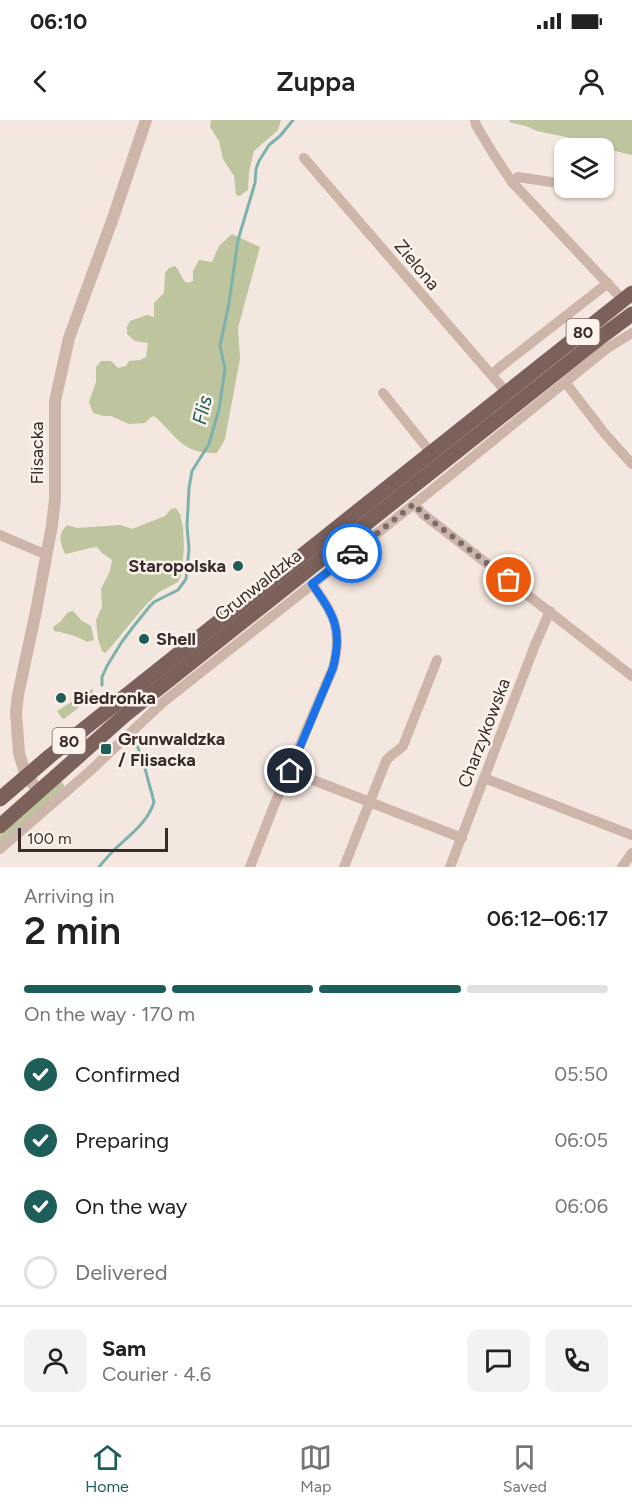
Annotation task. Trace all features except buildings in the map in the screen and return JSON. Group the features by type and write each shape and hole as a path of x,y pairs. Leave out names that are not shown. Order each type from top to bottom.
{"main road":[{"name":"Grunwaldzka","path":"0,799 627,296"},
{"name":"Grunwaldzka","path":"0,826 125,715 632,314"}],"street":[{"name":"Flisacka","path":"39,791 26,776 19,753 16,712 52,525 55,499 55,401 69,338 146,120"},
{"path":"475,120 512,182 608,283 627,296"},
{"name":"Zielona","path":"304,158 507,393"},
{"path":"512,182 518,177 554,182"},
{"path":"492,375 608,283"},
{"path":"0,849 90,771 162,703 606,349 632,333"},
{"path":"565,382 605,434 632,464"},
{"path":"383,393 431,453"},
{"path":"414,504 423,514 632,676"},
{"path":"0,535 47,555"},
{"path":"250,867 336,658 335,622 332,613 312,584"},
{"name":"Charzykowska","path":"450,867 550,611"},
{"path":"344,867 386,761 403,746 438,660"},
{"path":"290,771 462,838"},
{"path":"484,778 632,835"},
{"path":"622,867 632,853"}],"green space":[{"path":"211,120 281,120 278,130 254,151 248,190 240,196 236,195 234,176 223,159 219,141 210,127"},
{"path":"510,120 632,120 632,155 614,151 614,138 571,138 509,122"},
{"path":"232,234 260,247 238,328 240,359 225,439 217,453 197,451 186,446 154,416 145,423 129,424 111,416 93,413 89,402 96,382 96,367 101,361 111,361 118,368 126,366 129,361 146,357 148,343 135,341 127,334 127,327 130,321 147,315 154,317 154,303 164,293 165,273 169,268 175,266 187,283 193,281 193,271 199,260 212,262 219,246"},
{"path":"176,508 183,527 184,548 181,576 178,582 159,592 144,607 105,653 98,639 96,620 102,607 101,589 110,571 112,560 97,547 65,554 61,542 62,532 67,525 77,528 120,525 132,529 165,516 171,509"},
{"path":"73,611 91,626 94,640 87,642 76,636 54,631 53,627 68,612"},
{"path":"92,689 94,695 64,719 62,718 57,711"},
{"path":"61,781 64,787 0,844 0,835"}],"waterway":[{"name":"Flis","path":"102,685 102,677 107,666 133,627 154,602 178,590 186,579 189,549 187,526 189,488 192,471 209,444 219,409 225,369 220,346 238,240 259,161 269,145 293,120"},
{"name":"Flis","path":"99,867 143,822 154,802 135,740"}],"way so far":[{"path":"352,553 414,504 423,514 509,580"}],"place":[{"name":"Staropolska","path":"238,566"},
{"name":"Shell","path":"144,639"},
{"name":"Biedronka","path":"61,698"},
{"name":"Grunwaldzka / Flisacka","path":"106,749"}],"route":[{"path":"290,771 336,658 335,622 328,606 312,584 352,553"}]}
